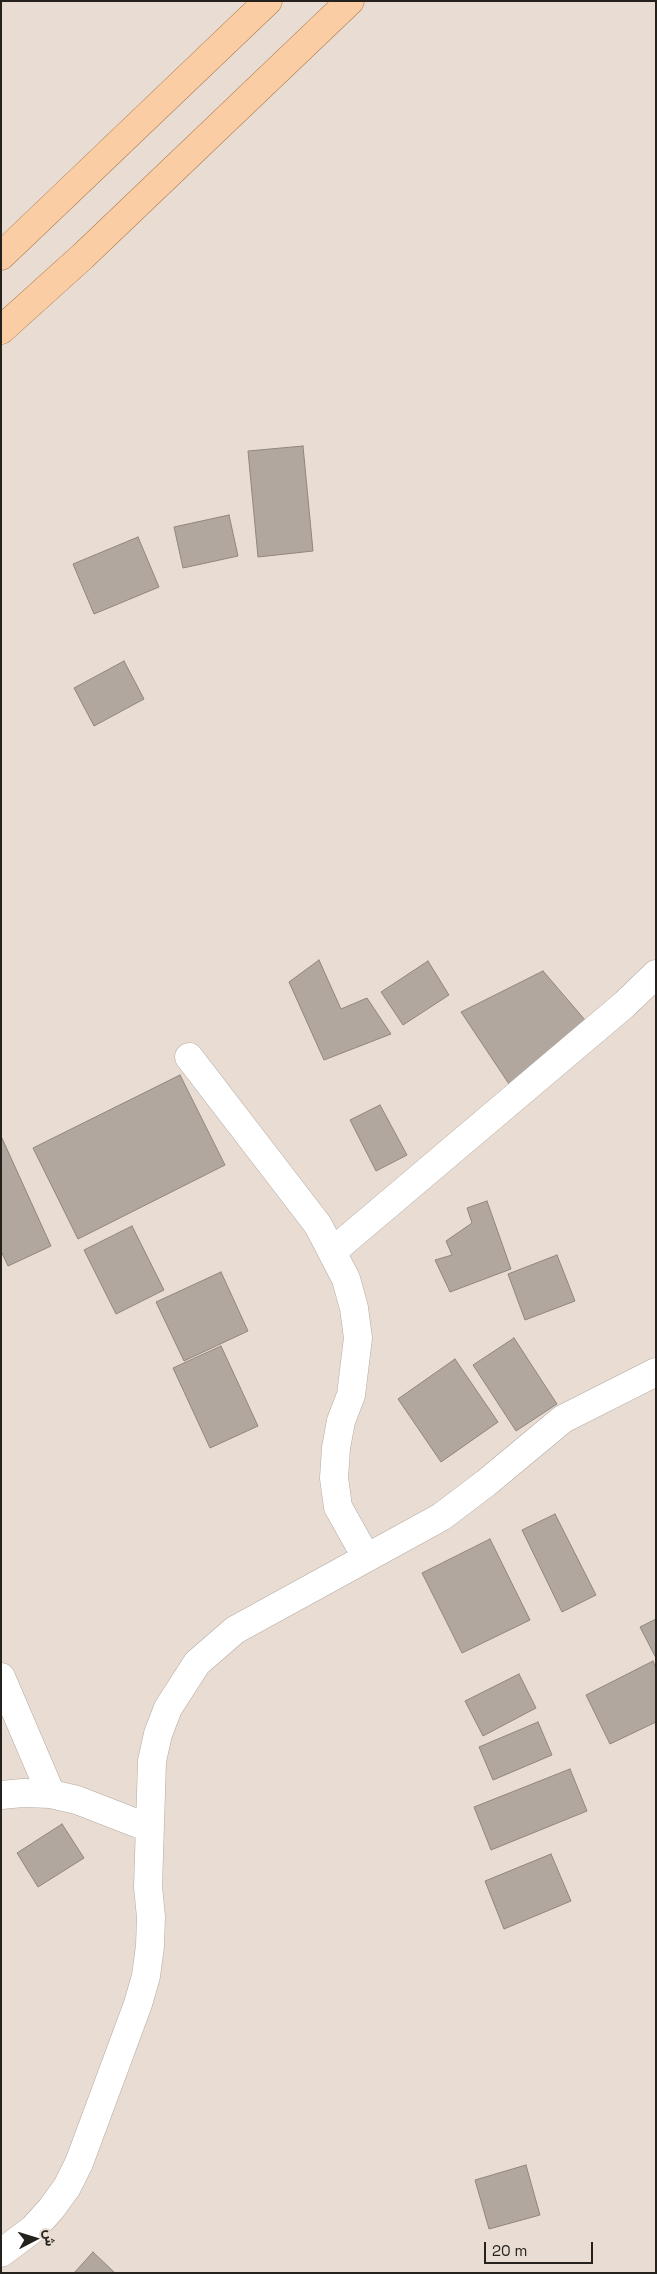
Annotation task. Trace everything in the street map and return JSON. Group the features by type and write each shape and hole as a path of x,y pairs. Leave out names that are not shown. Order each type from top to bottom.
{"main road":[{"path":"1,256 268,1"},
{"path":"1,330 83,256 350,1"}],"street":[{"path":"333,1251 624,1004 656,974"},
{"path":"189,1057 318,1225 346,1279 354,1308 358,1338 351,1395 341,1421 336,1448 334,1478 338,1507 366,1557"},
{"path":"1,2253 33,2229 52,2209 67,2187 79,2163 138,2004 146,1976 150,1946 149,1828 152,1761 158,1734 168,1708 197,1663 235,1630 441,1517 486,1483 563,1419 656,1372"},
{"path":"1,1677 51,1794"},
{"path":"1,1795 24,1793 51,1794 77,1800 149,1828"}],"building":[{"path":"303,446 313,551 258,557 248,451"},
{"path":"229,515 238,556 183,568 174,527"},
{"path":"138,537 159,587 94,614 73,564"},
{"path":"124,661 144,699 94,726 74,688"},
{"path":"319,960 341,1009 367,998 391,1034 324,1060 289,982"},
{"path":"428,961 449,995 403,1025 381,992"},
{"path":"543,971 591,1027 515,1093 461,1012"},
{"path":"180,1075 225,1165 78,1239 33,1148"},
{"path":"380,1105 407,1155 376,1171 350,1120"},
{"path":"1,1136 51,1246 8,1266 1,1251"},
{"path":"487,1201 511,1269 450,1292 435,1260 452,1255 446,1241 472,1223 467,1208"},
{"path":"132,1226 164,1290 116,1314 84,1250"},
{"path":"557,1255 575,1301 525,1320 508,1274"},
{"path":"221,1272 248,1331 184,1361 156,1302"},
{"path":"514,1338 557,1404 516,1431 473,1365"},
{"path":"221,1346 258,1426 210,1448 173,1368"},
{"path":"455,1359 498,1422 441,1462 398,1399"},
{"path":"555,1514 596,1595 562,1612 522,1530"},
{"path":"490,1539 530,1620 462,1653 422,1573"},
{"path":"656,1619 656,1658 640,1627"},
{"path":"653,1661 656,1668 656,1722 610,1744 586,1695"},
{"path":"519,1674 536,1708 483,1736 465,1701"},
{"path":"538,1722 552,1755 493,1780 479,1747"},
{"path":"570,1769 587,1811 491,1850 474,1807"},
{"path":"62,1824 84,1858 38,1887 17,1853"},
{"path":"551,1854 571,1901 504,1929 485,1881"},
{"path":"526,2165 540,2215 489,2229 475,2180"},
{"path":"93,2252 115,2273 74,2273"}]}
